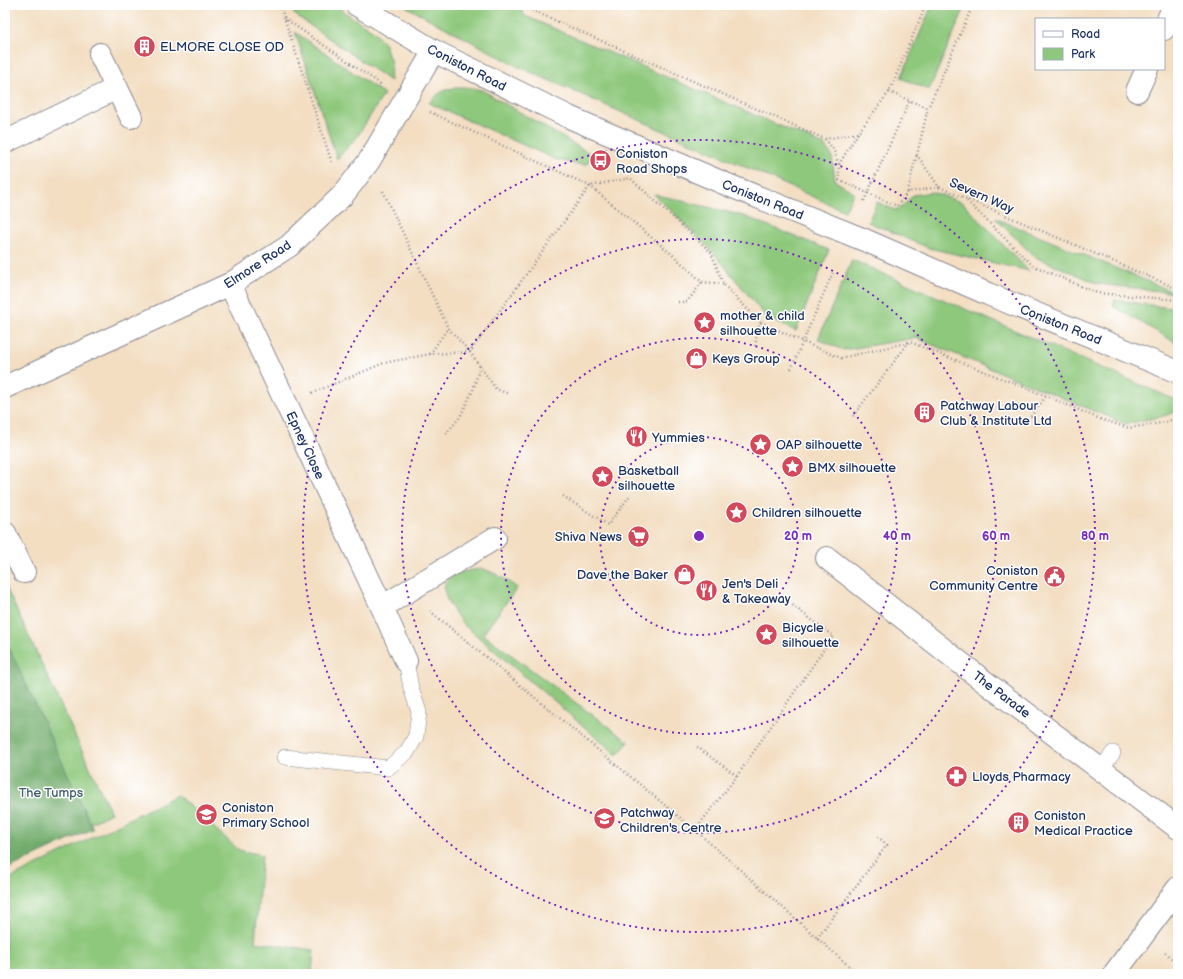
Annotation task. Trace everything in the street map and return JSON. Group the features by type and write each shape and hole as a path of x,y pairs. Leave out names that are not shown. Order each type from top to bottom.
{"street":[{"name":"Coniston Road","path":"357,5 434,51 569,117 728,185 866,241 988,294 1178,372"},
{"path":"1165,27 1174,5"},
{"name":"Elmore Road","path":"5,387 230,284 289,246 343,195 369,161 406,101 434,51"},
{"path":"100,54 131,117"},
{"path":"1137,91 1147,70"},
{"path":"5,142 118,88"},
{"name":"Epney Close","path":"230,284 406,661"},
{"path":"5,533 24,572"},
{"path":"382,607 495,538"},
{"name":"The Parade","path":"827,558 982,679 1107,761 1178,828"},
{"path":"1114,974 1178,888"}],"lane":[{"path":"284,757 388,768 407,752 416,736 419,712 411,688 406,661"}],"path":[{"path":"280,5 343,195"},
{"path":"526,5 529,9 825,139 834,150 839,166"},
{"path":"529,9 530,5"},
{"path":"926,5 889,92 858,133 841,160 839,166 838,180 897,206 908,192 928,108 973,5"},
{"path":"284,18 406,101 590,186 675,256 702,282 723,284"},
{"path":"889,92 928,108"},
{"path":"864,201 910,100"},
{"path":"825,139 858,133"},
{"name":"Severn Way","path":"917,155 939,187 1178,289"},
{"path":"369,161 448,328 470,352 496,389 509,394"},
{"path":"470,352 590,186 630,178 711,252 723,284 760,322 803,342 841,358 910,342 1046,396 1100,420 1129,428 1161,423 1178,418"},
{"path":"908,192 939,187"},
{"path":"965,199 1032,264 1097,293 1178,300"},
{"path":"791,369 833,272"},
{"path":"678,302 687,302 702,282"},
{"path":"755,346 760,322"},
{"path":"430,354 448,328"},
{"path":"853,416 910,342"},
{"path":"286,404 384,363 430,354 470,352"},
{"path":"446,434 460,417 473,390 480,366"},
{"path":"1026,422 1046,396"},
{"path":"564,496 608,525 631,494"},
{"path":"408,592 694,830 858,974"},
{"path":"694,830 737,776 833,636 791,604"},
{"path":"697,747 737,776"},
{"path":"817,938 887,845 877,836"}],"green space":[{"path":"291,5 334,5 375,32 385,45 391,63 390,81 294,14"},
{"path":"403,5 518,5 525,16 824,145 832,156 835,181 854,192 845,211 519,67"},
{"path":"932,5 966,5 929,90 901,78"},
{"path":"295,32 384,94 357,137 337,159"},
{"path":"465,87 482,90 589,153 590,158 588,164 576,164 557,160 429,103 445,90"},
{"path":"932,192 963,203 1029,271 929,248 868,222 877,202 895,210 902,207 913,195"},
{"path":"654,194 744,216 829,250 796,331 766,317 713,252"},
{"path":"995,218 1176,293 1099,284 1035,257"},
{"path":"852,260 1178,401 1178,411 1164,416 1126,424 916,338 843,350 818,339"},
{"path":"1115,300 1178,309 1178,344 1113,306"},
{"path":"484,569 502,577 517,588 483,634 629,742 617,755 463,624 454,612 445,592 445,584 449,578 456,574"},
{"name":"The Tumps","path":"5,585 111,813 5,866"},
{"name":"The Tumps","path":"5,639 93,829 5,870"},
{"path":"177,795 239,850 262,855 255,942 314,950 312,974 5,974 5,881"}],"place":[{"name":"ELMORE CLOSE OD","path":"145,46"},
{"name":"Coniston Road Shops","path":"601,160"},
{"name":"mother & child silhouette","path":"705,322"},
{"name":"Keys Group","path":"696,358"},
{"name":"Patchway Labour Club & Institute Ltd","path":"924,412"},
{"name":"Yummies","path":"637,437"},
{"name":"OAP silhouette","path":"760,444"},
{"name":"BMX silhouette","path":"792,467"},
{"name":"Basketball silhouette","path":"602,477"},
{"name":"Children silhouette","path":"736,512"},
{"name":"Shiva News","path":"638,536"},
{"name":"Dave the Baker","path":"684,574"},
{"name":"Coniston Community Centre","path":"1054,577"},
{"name":"Jen's Deli & Takeaway","path":"706,590"},
{"name":"Bicycle silhouette","path":"767,634"},
{"name":"Lloyds Pharmacy","path":"956,776"},
{"name":"Coniston Primary School","path":"207,814"},
{"name":"Patchway Children's Centre","path":"605,819"},
{"name":"Coniston Medical Practice","path":"1019,822"}]}
